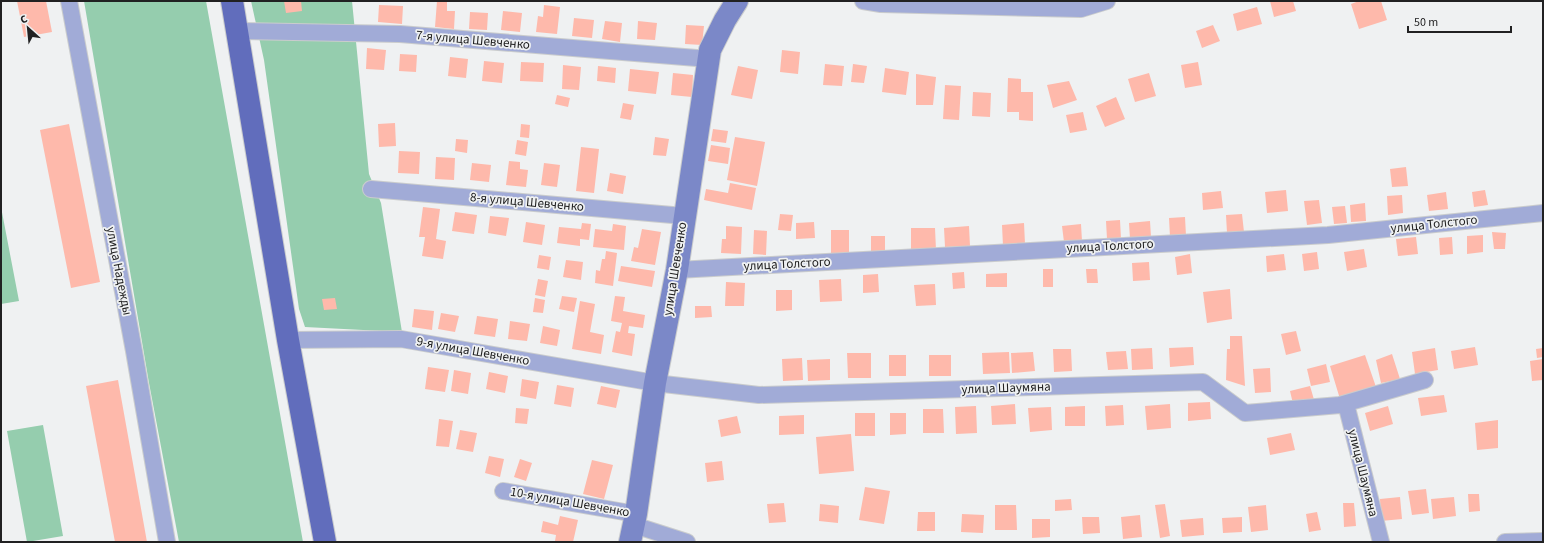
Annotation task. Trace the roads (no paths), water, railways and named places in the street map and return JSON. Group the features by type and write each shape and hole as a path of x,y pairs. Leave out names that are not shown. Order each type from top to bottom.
{"main road":[{"path":"232,1 288,340 325,542"},
{"name":"улица Шевченко","path":"633,527 656,383 677,270 710,50 725,20 737,1"}],"street":[{"name":"улица Надежды","path":"69,1 134,351 167,542"},
{"path":"863,1 881,4 1016,4 1081,9 1107,1"},
{"name":"7-я улица Шевченко","path":"237,31 400,34 709,59"},
{"name":"8-я улица Шевченко","path":"371,189 684,216"},
{"name":"улица Толстого","path":"677,270 1328,236 1543,213"},
{"name":"9-я улица Шевченко","path":"288,340 401,339 656,383"},
{"name":"улица Шаумяна","path":"656,383 758,395 1203,382 1245,413 1346,404 1425,380"},
{"name":"улица Шаумяна","path":"1346,404 1381,542"},
{"name":"10-я улица Шевченко","path":"503,491 687,542"},
{"path":"1505,542 1543,541"}]}
